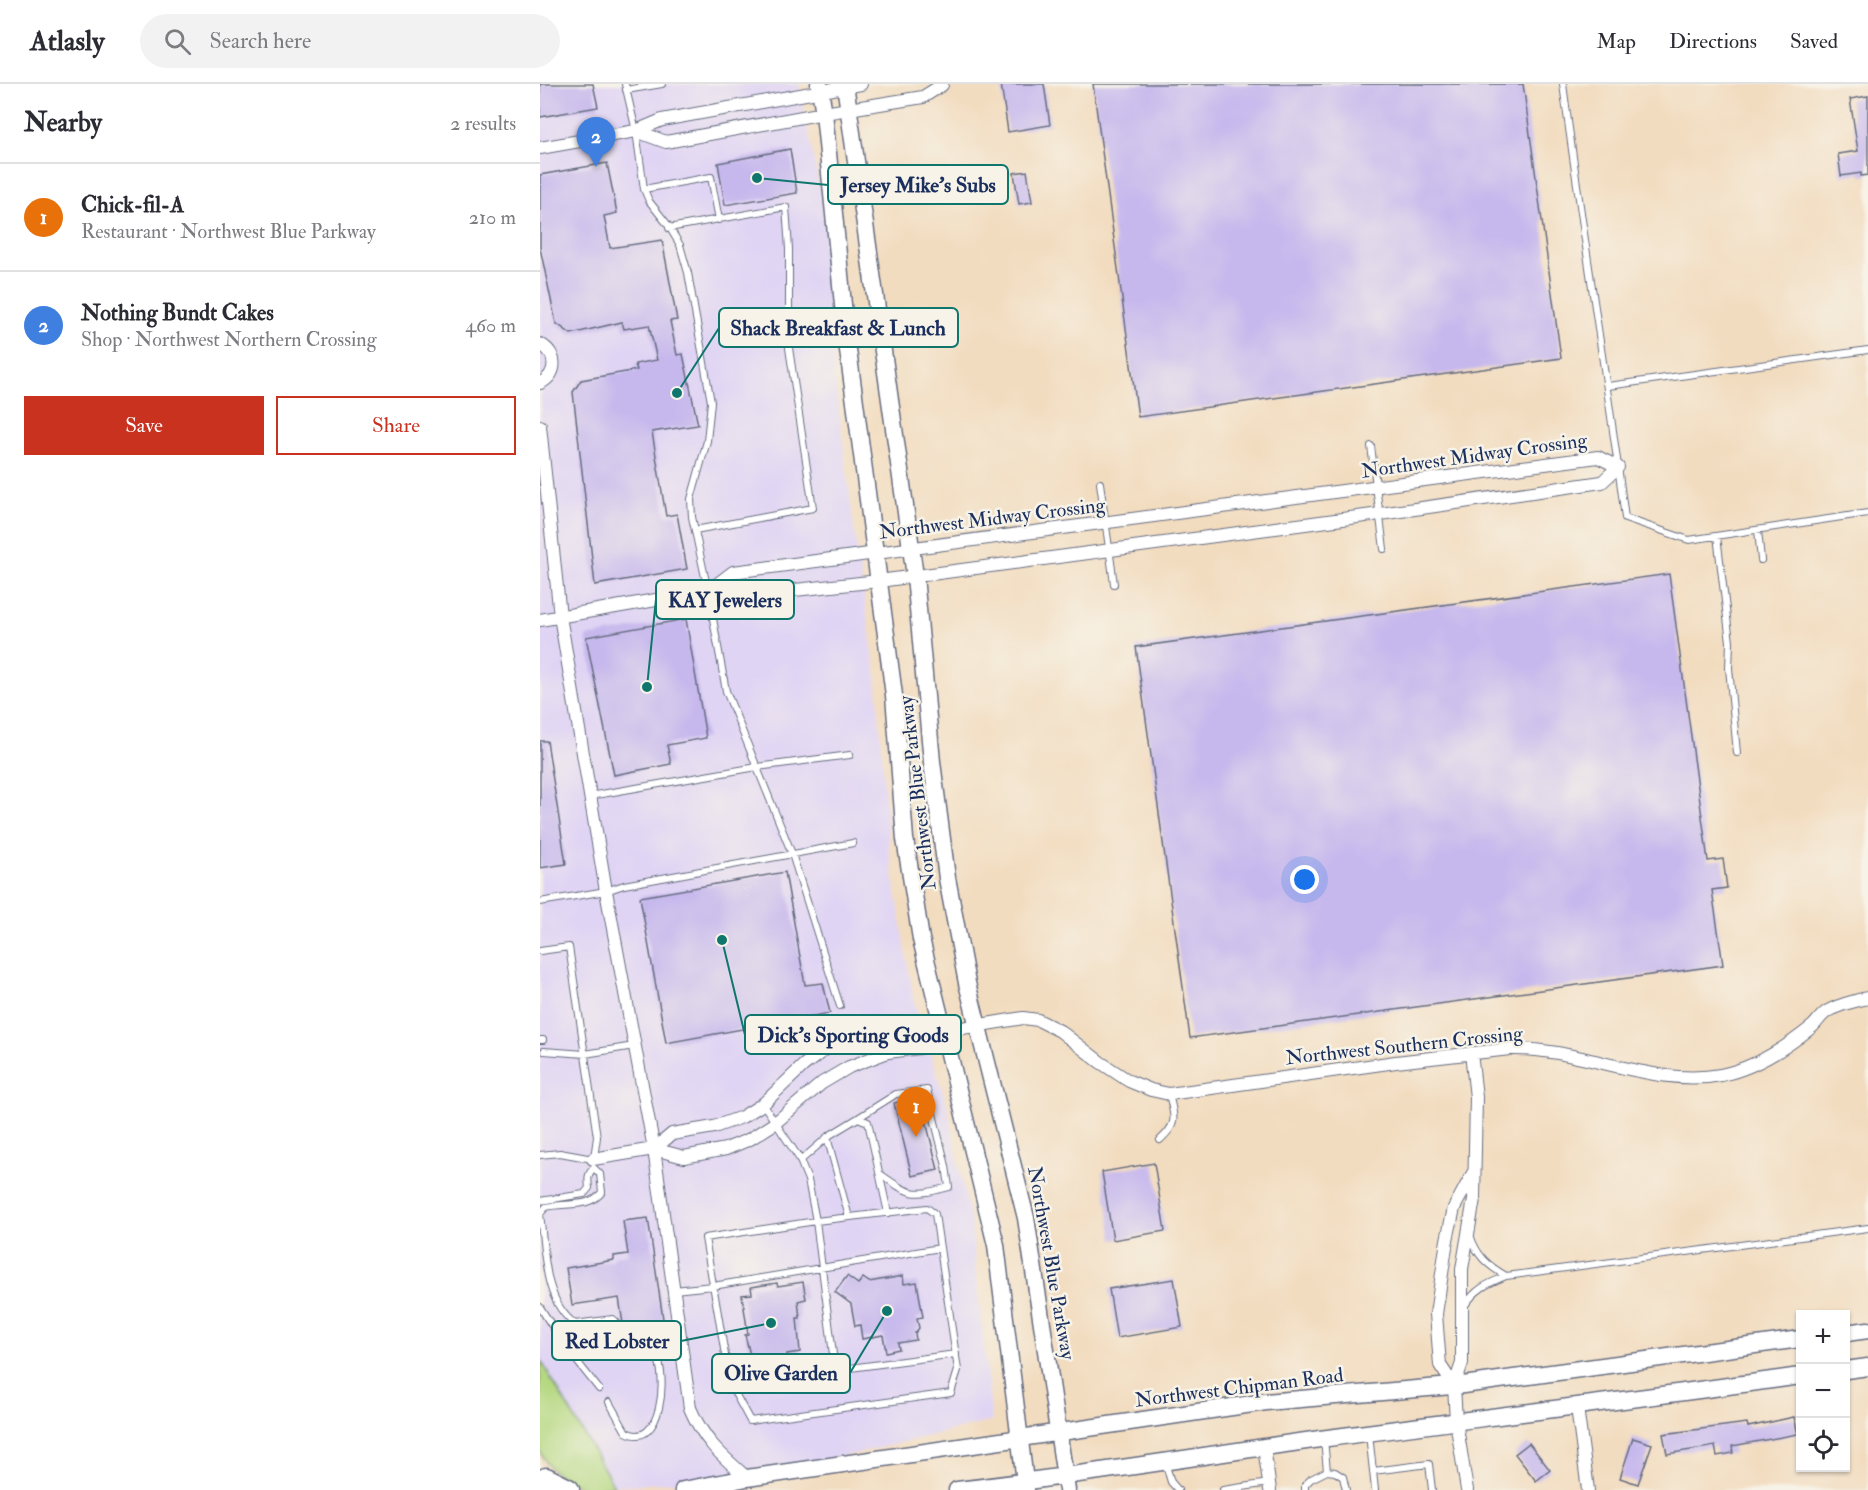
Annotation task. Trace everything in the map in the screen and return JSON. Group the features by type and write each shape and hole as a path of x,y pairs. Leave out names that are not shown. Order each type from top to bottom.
{"highway":[{"path":"546,1479 568,1490"}],"street":[{"path":"636,131 666,142 824,112 923,97 942,85 940,84"},
{"path":"540,148 636,131 662,120 819,87 851,85"},
{"name":"Northwest Blue Parkway","path":"851,85 850,109 915,576 932,762 946,878 967,982 1026,1218 1066,1483"},
{"name":"Northwest Blue Parkway","path":"819,87 824,112 846,335 894,695 905,839 921,939 996,1245 1025,1486"},
{"path":"540,344 551,352 554,365 549,379 540,384"},
{"path":"540,426 560,616 606,891 654,1149 690,1408 699,1430 718,1453 747,1478"},
{"name":"Northwest Midway Crossing","path":"540,620 708,591 738,596 879,582 1380,514 1602,482 1618,467 1598,457 734,572 708,591"},
{"name":"Northwest Southern Crossing","path":"594,1163 654,1149 672,1134 714,1127 742,1117 764,1104 804,1065 827,1048 853,1037 910,1023 944,1031 1023,1018 1038,1020 1060,1031 1129,1082 1169,1094 1471,1053 1526,1049 1679,1077 1719,1075 1763,1061 1812,1026 1825,1013 1868,998"},
{"name":"Northwest Southern Crossing","path":"654,1149 684,1157 726,1149 750,1140 775,1123 822,1083 849,1067 888,1052 920,1048 944,1031"},
{"path":"1467,1490 1456,1421 1454,1386 1462,1363 1462,1269 1474,1199 1476,1097 1471,1053"},
{"path":"1454,1386 1440,1365 1436,1314 1454,1208 1473,1173"},
{"path":"1850,1331 1868,1329"},
{"name":"Northwest Chipman Road","path":"684,1490 747,1478 1266,1402 1454,1386 1796,1339"},
{"path":"1850,1369 1868,1367"},
{"path":"957,1490 1066,1483 1165,1462 1264,1447 1796,1377"},
{"path":"1577,1407 1588,1490"},
{"path":"1264,1447 1270,1486"}],"lane":[{"path":"662,84 626,87 636,131 644,189 649,201 680,245 688,273 711,402 707,441 691,499 726,691 792,854 840,1006"},
{"path":"1563,84 1608,386 1625,518 1689,540 1868,513"},
{"path":"644,189 711,177 718,220"},
{"path":"669,228 786,207 789,249 789,348 813,508 695,530"},
{"path":"1608,386 1868,350"},
{"path":"1371,446 1384,549"},
{"path":"1100,483 1114,584"},
{"path":"1758,530 1761,560"},
{"path":"1717,536 1730,642 1729,668 1737,753"},
{"path":"590,796 757,767 849,755"},
{"path":"540,902 853,843"},
{"path":"540,951 569,947 597,1137 594,1163 588,1174 589,1188 584,1194 540,1201"},
{"path":"544,1051 585,1054 634,1046"},
{"path":"800,1161 827,1137 896,1094 927,1090 949,1187 925,1194 905,1191 880,1174"},
{"path":"1160,1140 1171,1130 1175,1120 1169,1094"},
{"path":"764,1104 800,1161 808,1180 816,1221 835,1370"},
{"path":"858,1118 868,1122 888,1213"},
{"path":"827,1137 849,1217"},
{"path":"540,1155 560,1152 594,1163 600,1174 602,1192 597,1198 581,1203 546,1206 540,1214 552,1292 565,1317 575,1324 613,1319 617,1323 622,1343 633,1348 655,1352 658,1358 661,1401 656,1421 651,1428 639,1434 631,1435 626,1432 609,1402"},
{"path":"927,1208 935,1214 958,1370 951,1393 750,1421 730,1384 705,1238 849,1217 927,1208"},
{"path":"1461,1316 1469,1300 1482,1286 1506,1276 1868,1228"},
{"path":"1469,1229 1479,1256 1485,1264 1506,1276"},
{"path":"673,1290 713,1286 940,1248"},
{"path":"540,1307 564,1345 599,1389"},
{"path":"730,1384 956,1354"},
{"path":"1369,1433 1375,1490"},
{"path":"1324,1439 1327,1471"},
{"path":"1165,1462 1171,1482 1178,1490"},
{"path":"1373,1471 1429,1464 1432,1490"},
{"path":"1305,1490 1305,1485 1311,1479 1327,1471 1335,1472 1343,1477 1346,1490"},
{"path":"1168,1490 1171,1482"},
{"path":"1223,1490 1270,1486"}],"shaded area":[{"path":"540,84 799,84 825,215 835,382 876,674 889,849 913,997 947,1105 971,1225 992,1421 757,1477 614,1486 540,1359"}],"green space":[{"path":"540,1359 614,1486 585,1490 557,1474 540,1452"}],"building":[{"path":"540,84 593,84 598,107 540,117"},
{"path":"1001,84 1044,84 1050,125 1008,132"},
{"path":"1093,84 1523,84 1561,358 1138,417"},
{"path":"1868,96 1868,175 1861,176 1861,173 1841,176 1838,154 1858,151 1850,99"},
{"path":"790,149 797,193 725,205 718,163"},
{"path":"607,163 617,213 604,216 610,248 662,240 677,320 670,321 677,355 683,354 698,425 652,432 666,516 677,514 687,569 595,585 573,392 581,380 637,370 635,364 657,360 649,325 624,329 622,322 571,334 556,323 540,248 540,175"},
{"path":"1027,171 1032,202 1019,204 1014,173"},
{"path":"1669,574 1708,861 1723,859 1727,888 1712,890 1723,965 1190,1038 1136,647"},
{"path":"686,619 706,738 667,745 671,764 614,775 586,637"},
{"path":"540,741 547,741 566,864 540,868"},
{"path":"785,872 805,985 823,983 830,1013 666,1043 640,897"},
{"path":"920,1097 938,1170 912,1176 894,1103"},
{"path":"1154,1163 1165,1231 1113,1240 1102,1172"},
{"path":"648,1218 666,1339 642,1343 638,1327 624,1330 619,1298 572,1305 566,1268 614,1260 614,1256 628,1254 623,1221"},
{"path":"847,1276 858,1284 863,1278 869,1282 903,1276 904,1284 917,1282 923,1317 917,1318 919,1328 915,1333 916,1340 898,1343 899,1349 886,1352 883,1335 862,1339 860,1325 855,1326 851,1304 835,1292"},
{"path":"1174,1279 1182,1327 1117,1338 1109,1289"},
{"path":"803,1282 806,1299 798,1301 800,1318 797,1318 800,1352 787,1354 787,1363 773,1365 772,1356 751,1359 745,1335 748,1334 742,1295 752,1294 751,1287"},
{"path":"1794,1417 1796,1434 1732,1446 1733,1453 1717,1456 1715,1446 1667,1454 1663,1434 1747,1423 1748,1427"},
{"path":"1633,1438 1652,1444 1638,1484 1620,1478"},
{"path":"1529,1443 1550,1470 1536,1481 1515,1454"}],"place":[{"name":"Nothing Bundt Cakes","path":"596,167"},
{"name":"Jersey Mike's Subs","path":"757,178"},
{"name":"Shack Breakfast & Lunch","path":"677,393"},
{"name":"KAY Jewelers","path":"647,687"},
{"name":"Dick's Sporting Goods","path":"722,940"},
{"name":"Chick-fil-A","path":"916,1137"},
{"name":"Olive Garden","path":"887,1311"},
{"name":"Red Lobster","path":"771,1323"}]}
